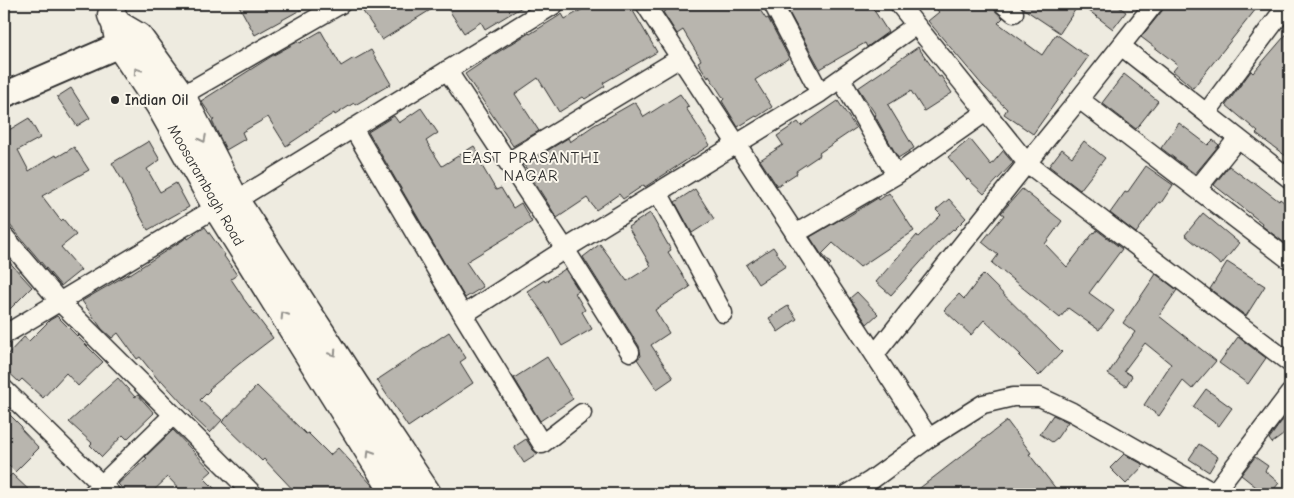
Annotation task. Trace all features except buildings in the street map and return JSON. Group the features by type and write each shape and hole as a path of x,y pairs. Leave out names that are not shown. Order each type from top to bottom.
{"main road":[{"name":"Moosarambagh Road","path":"121,30 171,100 226,204 396,494"},
{"name":"Moosarambagh Road","path":"226,204 358,392 420,492"}],"street":[{"path":"171,100 341,4"},
{"path":"645,4 929,438"},
{"path":"772,4 820,93"},
{"path":"899,4 1027,163 1290,363"},
{"path":"874,354 1122,46 1150,5"},
{"path":"4,335 353,128 544,7"},
{"path":"1207,112 1288,7"},
{"path":"463,315 565,249 820,93 916,25"},
{"path":"4,95 121,30"},
{"path":"1122,46 1290,180"},
{"path":"508,162 680,58"},
{"path":"447,70 565,249 630,352"},
{"path":"840,79 896,175"},
{"path":"1079,99 1287,258"},
{"path":"796,234 896,175 986,112"},
{"path":"353,128 463,315 542,444 582,413"},
{"path":"1197,189 1238,138"},
{"path":"658,192 723,313"},
{"path":"4,236 60,302 253,494"},
{"path":"4,389 102,491 174,415"},
{"path":"848,494 875,488 929,438 983,404 1014,397 1040,397 1072,412 1215,494 1290,393"}],"place":[{"name":"Indian Oil","path":"115,100"}],"district":[{"name":"EAST PRASANTHI NAGAR","path":"531,167"}]}
